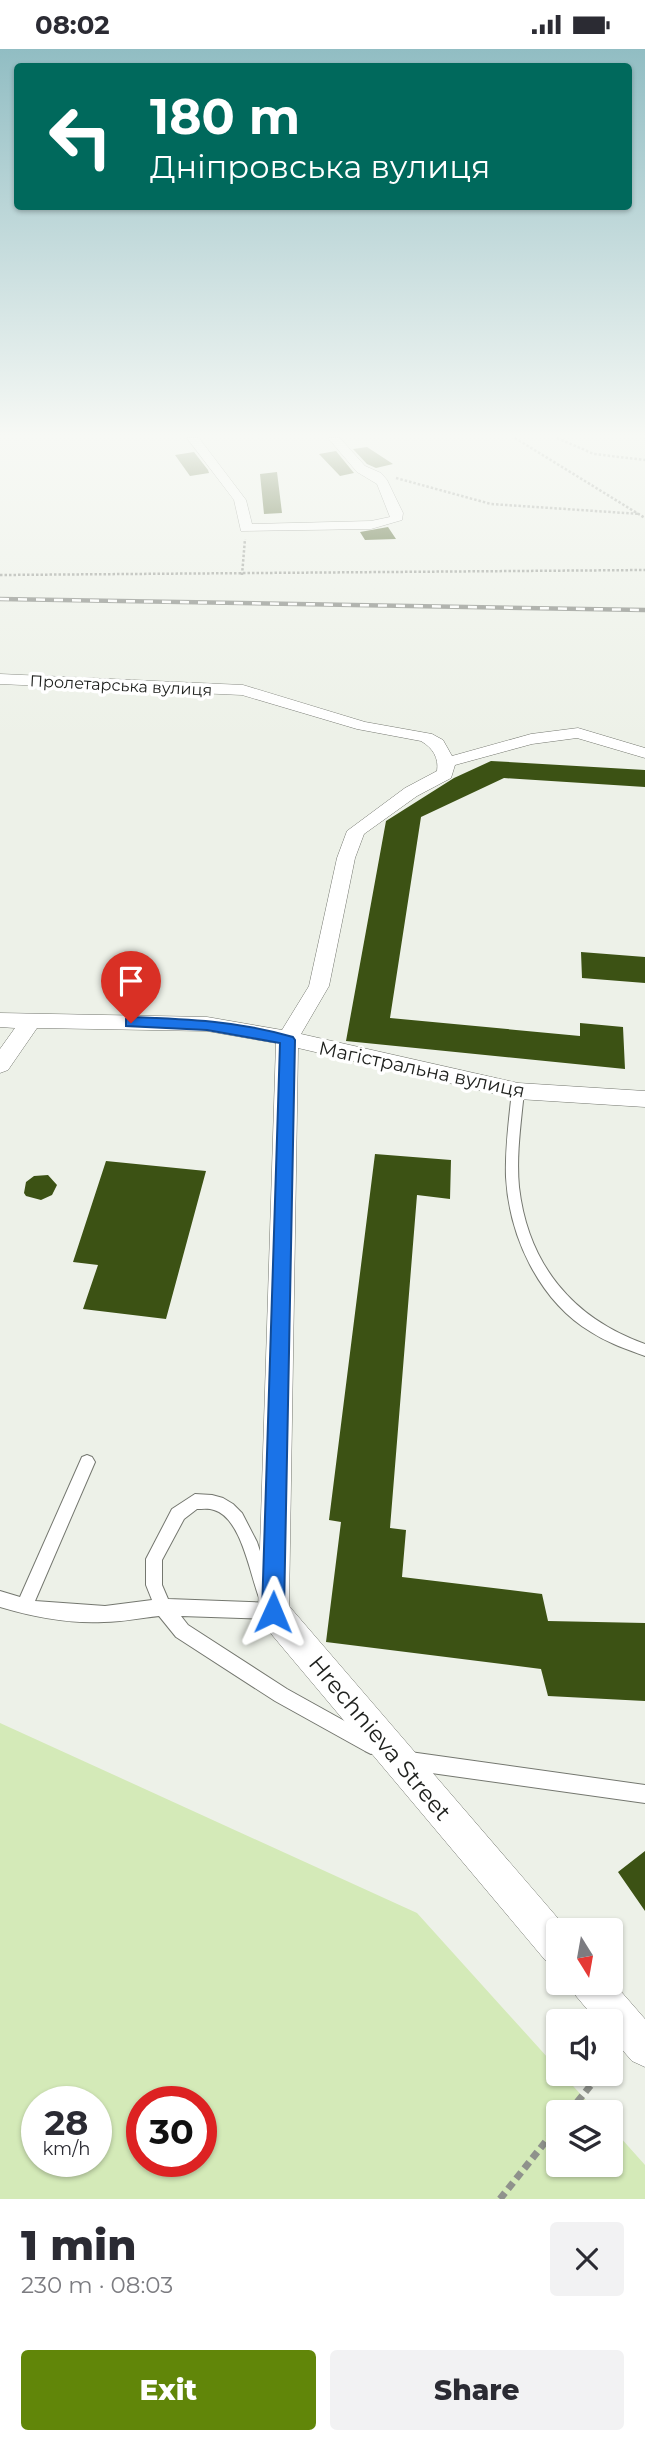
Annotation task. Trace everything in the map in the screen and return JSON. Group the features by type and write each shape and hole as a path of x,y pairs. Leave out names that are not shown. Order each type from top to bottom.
{"street":[{"name":"Пролетарська вулиця","path":"0,679 243,690 363,726 426,737 437,743 447,762"},
{"path":"447,762 531,740 578,733 645,753"},
{"name":"Магістральна вулиця","path":"447,762 444,774 433,783 411,792 356,831 346,858 319,986 288,1040 518,1091 645,1100"},
{"path":"0,1020 207,1024 250,1030 288,1040 273,1612"},
{"path":"0,1065 31,1020"},
{"name":"Hrechnieva Street","path":"273,1612 546,1933"},
{"path":"599,1995 645,2048"}],"lane":[{"path":"518,1091 513,1184 515,1206 533,1259 558,1296 589,1325 611,1338 645,1350"},
{"path":"24,1606 87,1462"},
{"path":"0,1599 24,1606 70,1613 105,1614 163,1607 273,1612 254,1566 248,1538 237,1516 217,1503 195,1501 178,1514 154,1559 154,1585 163,1607 182,1631 281,1695 397,1759 645,1794"}],"path":[{"path":"243,575 245,538"},
{"path":"0,575 645,570"},
{"path":"579,2100 590,2086"},
{"path":"500,2199 546,2141"}],"green space":[{"path":"0,1723 417,1913 546,2056 546,2086 573,2086 586,2100 546,2100 546,2177 623,2177 623,2140 645,2165 645,2199 0,2199"}],"building":[{"path":"364,538 396,539 365,540"},
{"path":"491,761 645,770 645,787 504,778 421,817 390,1018 580,1036 580,1023 623,1027 625,1069 346,1041 386,821 454,778"},
{"path":"581,952 645,957 645,983 582,978"},
{"path":"375,1154 451,1160 450,1199 417,1195 390,1528 406,1530 402,1577 542,1594 548,1621 645,1623 645,1701 548,1696 541,1669 326,1642 341,1522 329,1520"},
{"path":"106,1161 206,1171 166,1319 83,1309 98,1265 73,1262"},
{"path":"48,1175 57,1185 52,1195 41,1200 26,1196 26,1182 34,1176"},
{"path":"645,1851 645,1911 618,1872"}],"railway":[{"path":"0,599 645,610"}],"route":[{"path":"131,1023 207,1024 250,1030 288,1040 273,1612"}]}
